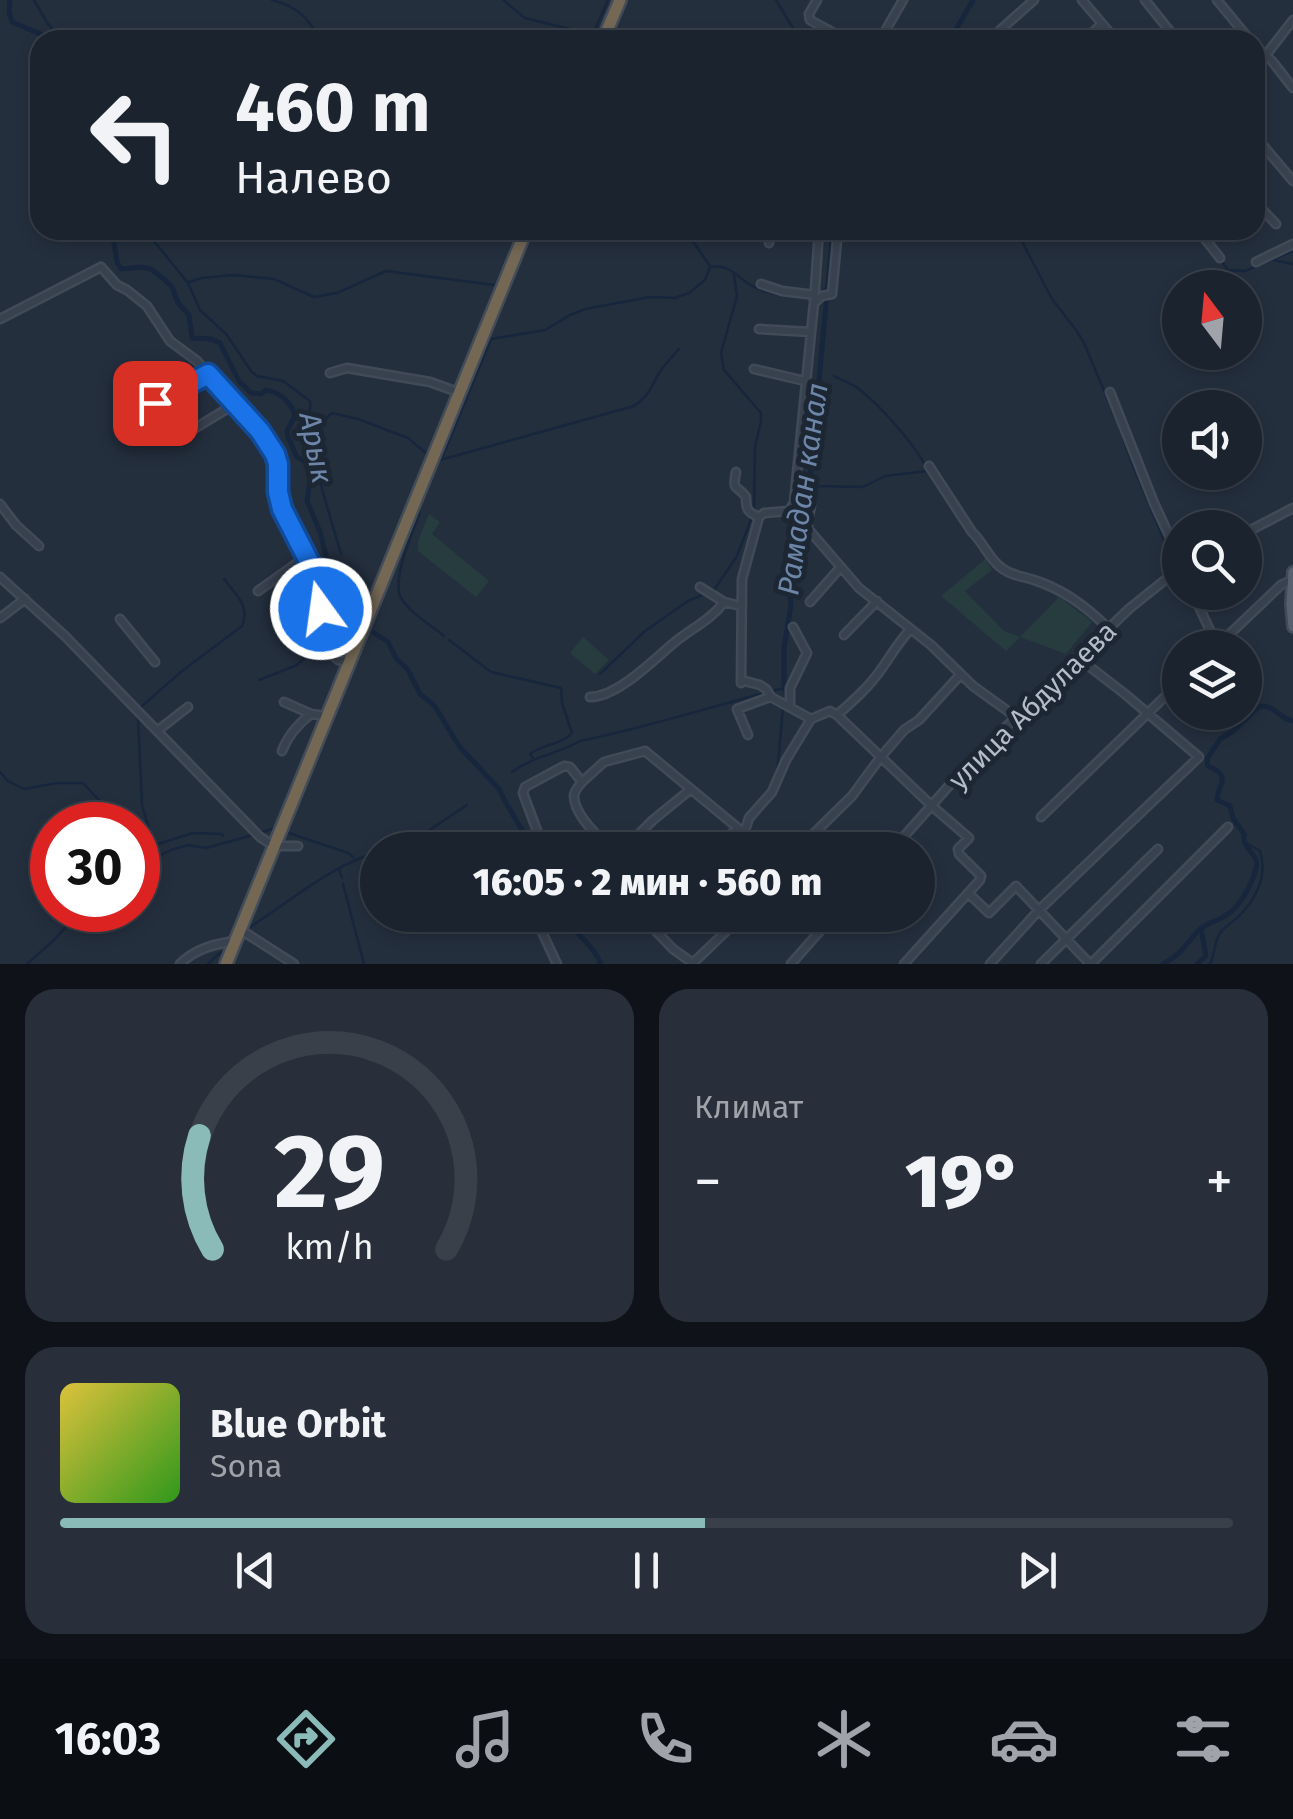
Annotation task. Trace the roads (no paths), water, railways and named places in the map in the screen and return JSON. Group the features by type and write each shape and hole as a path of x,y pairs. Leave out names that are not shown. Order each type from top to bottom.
{"highway":[{"path":"608,30 620,0"},
{"path":"226,964 246,934 274,846 522,240"}],"main road":[{"path":"1293,572 1293,627"}],"street":[{"path":"817,0 810,20 828,30"},
{"path":"886,30 903,0"},
{"path":"1001,30 1034,0"},
{"path":"1082,0 1107,30"},
{"path":"1145,0 1169,30"},
{"path":"1216,0 1242,30"},
{"path":"1095,30 1102,24"},
{"path":"1291,25 1265,56 1293,88"},
{"path":"1265,148 1293,181"},
{"path":"1265,212 1276,224"},
{"path":"810,718 771,697 760,685 741,682 741,606 742,578 758,517 789,511 794,503 818,240"},
{"path":"761,284 814,299 832,294 837,240"},
{"path":"1206,240 1220,258"},
{"path":"1256,262 1293,244"},
{"path":"0,319 102,266 116,285 147,306 170,341 197,361 267,439 278,464 282,509 320,584 318,642 338,660 349,663"},
{"path":"759,329 811,332"},
{"path":"330,373 346,368 430,382 459,392"},
{"path":"754,369 806,382"},
{"path":"155,403 208,374"},
{"path":"1110,392 1162,520"},
{"path":"192,430 235,404"},
{"path":"929,466 998,567 1070,596 1108,628"},
{"path":"736,472 733,485 746,497 748,513 758,517"},
{"path":"794,503 811,506 809,530 859,588 973,686 1016,717"},
{"path":"0,504 39,546"},
{"path":"1262,524 1293,508"},
{"path":"258,591 307,556"},
{"path":"810,602 840,568"},
{"path":"0,577 65,636 260,837 274,846 298,846"},
{"path":"1235,630 1281,585 1292,580"},
{"name":"улица Абдулаева","path":"908,832 1016,717 1108,628 1162,584"},
{"path":"700,587 724,602 741,606"},
{"path":"0,618 24,598"},
{"path":"590,697 613,690 654,662 676,641 714,616 724,602"},
{"path":"844,635 877,602"},
{"path":"120,619 156,662"},
{"path":"790,707 790,688 808,653 793,627"},
{"path":"837,715 880,671 911,629"},
{"path":"990,964 1039,910 1199,757 1078,657"},
{"path":"816,832 852,796 904,730 919,720 960,674"},
{"path":"748,735 737,708 771,697"},
{"path":"1041,817 1162,700"},
{"path":"284,702 311,714 327,716"},
{"path":"157,731 188,707"},
{"path":"595,832 584,820 574,793 604,762 645,751 741,831 772,792 810,718 830,711 969,838 958,849 981,876 904,964"},
{"path":"282,751 286,739 311,714"},
{"path":"538,832 523,792 525,787 564,766 570,767 582,782"},
{"path":"641,832 690,789"},
{"path":"968,893 989,914 1016,886 1091,964 1228,827"},
{"path":"1042,964 1158,849"},
{"path":"542,932 557,964"},
{"path":"657,932 694,963 725,932"},
{"path":"791,964 818,932"},
{"path":"180,964 205,948 246,934 294,964"}],"waterway":[{"path":"10,0 12,22 31,30"},
{"name":"Арык","path":"34,0 54,30"},
{"path":"272,0 301,14 314,30"},
{"path":"503,0 525,18 574,30"},
{"path":"595,30 608,0"},
{"path":"776,0 796,30"},
{"name":"Рамадан канал","path":"956,30 973,0"},
{"path":"114,240 121,269 151,269 172,287 178,303 189,315 192,338 220,343 239,381 251,393 271,391 291,407 295,416 288,437 308,469 307,501 320,532 339,614 351,627"},
{"name":"Арык","path":"153,240 188,283 200,310 226,334 251,371 283,381 310,401 314,458 341,554"},
{"path":"692,240 710,266"},
{"name":"Рамадан канал","path":"784,688 784,648 791,605 787,564 802,523 809,488 832,240"},
{"path":"1021,240 1052,299 1084,343 1162,535"},
{"path":"1221,261 1228,270 1245,271 1293,251"},
{"path":"1273,260 1293,264"},
{"path":"441,460 491,339 545,330 585,309 650,297 675,298 705,280 710,267 728,269 754,287 775,294 812,299 827,288"},
{"path":"189,282 233,275 274,279 314,297 337,293 386,271 494,285"},
{"path":"734,275 737,296 721,353 724,370 761,413 755,447 754,509"},
{"path":"444,459 634,406 679,349"},
{"path":"834,376 856,387 885,414 927,470"},
{"path":"310,427 315,428 332,413 408,438 427,454"},
{"path":"810,471 818,486 863,487 885,476 927,471 992,565"},
{"path":"420,512 404,555 399,590 410,609 444,636"},
{"path":"600,674 645,631 688,601 714,590 737,556 752,517"},
{"path":"141,710 182,671 242,626 243,606 224,579"},
{"path":"321,643 343,619"},
{"path":"374,633 388,642 459,746 499,789 523,832"},
{"path":"449,640 491,672 561,688 572,733 530,754 533,758"},
{"path":"259,680 297,665 316,647"},
{"path":"512,772 580,741 784,688 786,700"},
{"path":"1163,964 1179,953 1201,928 1235,908 1256,869 1256,859 1230,806 1217,800 1222,777 1208,766 1207,759 1220,739 1260,706 1293,721"},
{"path":"777,773 783,708"},
{"path":"138,718 142,805 152,840 158,844 193,833 223,836"},
{"path":"0,772 24,789 83,783 101,802"},
{"path":"426,832 467,805"},
{"path":"259,833 275,828"},
{"path":"286,832 353,857"},
{"path":"160,855 188,845 206,848 253,835"},
{"path":"1210,964 1220,933 1250,903 1259,887 1260,851 1243,841"},
{"path":"247,929 326,875 360,858"},
{"path":"339,868 342,878"},
{"path":"343,884 364,964"},
{"path":"1197,964 1206,956 1201,929"},
{"path":"27,964 61,932"},
{"path":"577,932 601,964"},
{"path":"208,964 221,952"}]}
